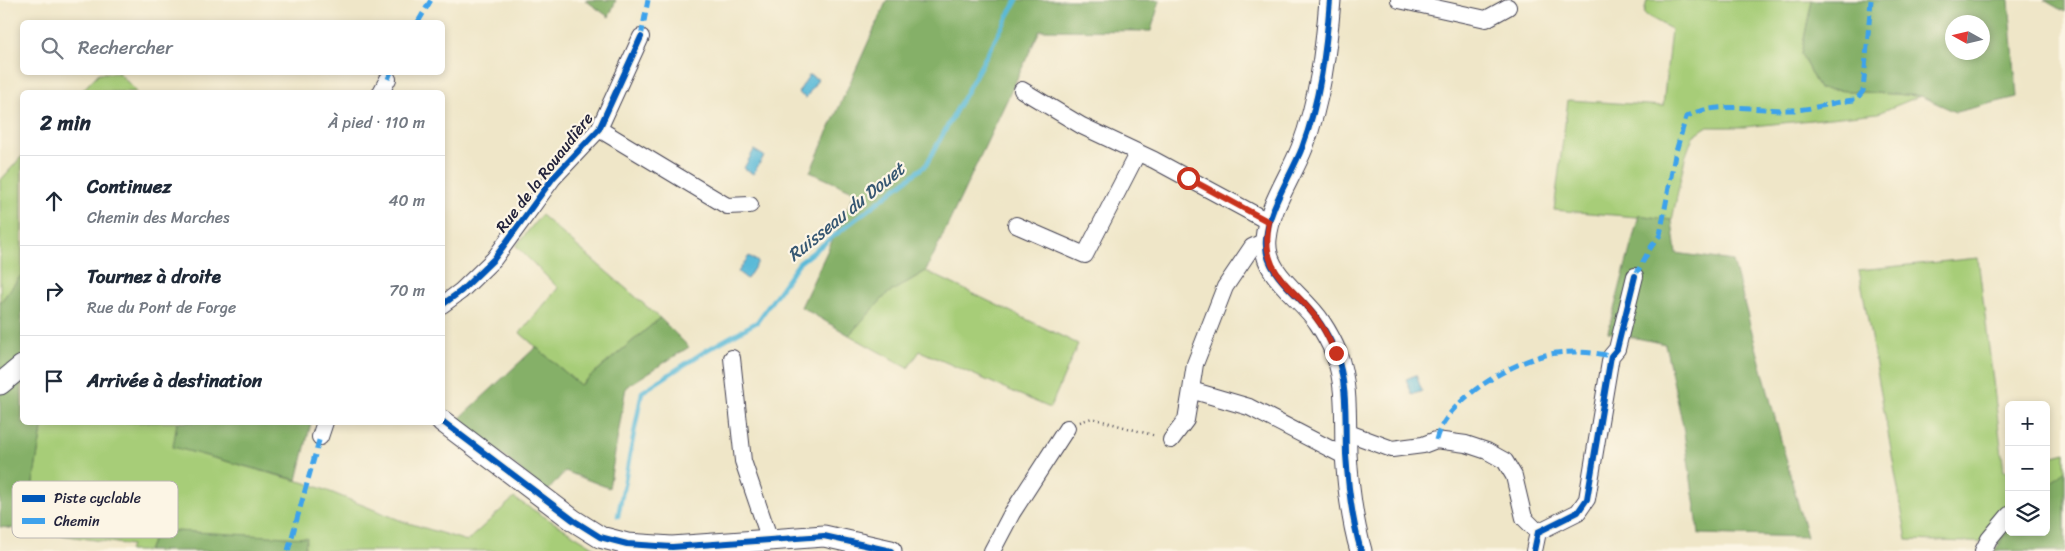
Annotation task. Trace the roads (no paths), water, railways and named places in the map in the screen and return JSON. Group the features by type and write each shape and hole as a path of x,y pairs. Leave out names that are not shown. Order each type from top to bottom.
{"street":[{"path":"1171,440 1186,420 1195,364 1225,287 1252,247 1267,232 1302,148 1316,105 1325,58 1330,0"},
{"path":"1399,0 1486,18 1508,7"},
{"name":"Rue de la Rouaudière","path":"445,303 461,291 494,259 553,178 599,129 641,37"},
{"path":"1022,90 1082,126 1138,152 1267,232"},
{"name":"Rue de la Rouaudière","path":"599,129 727,206 750,205"},
{"path":"1016,225 1085,255 1138,152"},
{"path":"1267,232 1268,258 1280,277 1319,322 1336,353 1344,381 1346,456 1354,527 1361,551"},
{"path":"1538,532 1578,512 1587,498 1611,356 1617,348 1636,276"},
{"path":"732,358 743,461 770,540"},
{"path":"0,384 20,368"},
{"path":"1191,390 1249,407 1346,456"},
{"path":"445,423 573,520 600,537 627,544 672,547 799,536 824,536 891,551"},
{"path":"992,551 1012,513 1067,428"},
{"path":"1346,432 1392,449 1423,445 1436,440 1466,444 1487,450 1505,461 1514,476 1524,518 1538,532"},
{"path":"1983,551 1989,539 2005,521"},
{"path":"1534,551 1538,532"}],"water":[{"path":"809,75 818,79 806,98 798,93"},
{"path":"754,150 764,156 753,174 744,168"},
{"path":"749,256 758,262 747,279 738,272"},
{"path":"1416,375 1422,391 1412,395 1406,379"}],"waterway":[{"name":"Ruisseau du Douet","path":"618,516 642,392 707,350 757,322 799,263 926,165 1017,0"}]}
